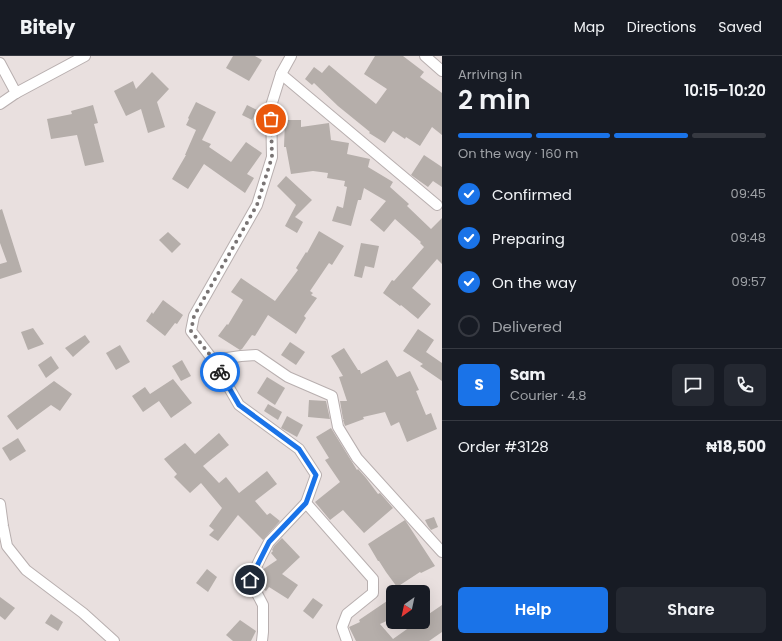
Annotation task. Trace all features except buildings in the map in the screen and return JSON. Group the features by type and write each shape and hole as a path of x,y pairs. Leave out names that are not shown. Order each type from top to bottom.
{"street":[{"path":"0,104 16,93 85,56"},
{"path":"262,641 263,605 250,580 269,542 306,503 316,475 299,449 239,405 214,360 191,331 194,316 257,205 272,157 271,106 281,74 291,56"},
{"path":"425,56 442,71"},
{"path":"0,63 16,93"},
{"path":"281,74 437,205"},
{"path":"214,360 256,355 288,377 332,396 338,427 357,458 442,552"},
{"path":"306,503 372,579 373,593 347,614 342,627 347,641"},
{"path":"0,504 8,546 26,570 82,613 114,641"}],"way so far":[{"path":"220,372 214,360 191,331 194,316 257,205 272,157 271,119"}],"route":[{"path":"220,372 239,405 299,449 316,475 306,503 269,542 250,580"}]}
